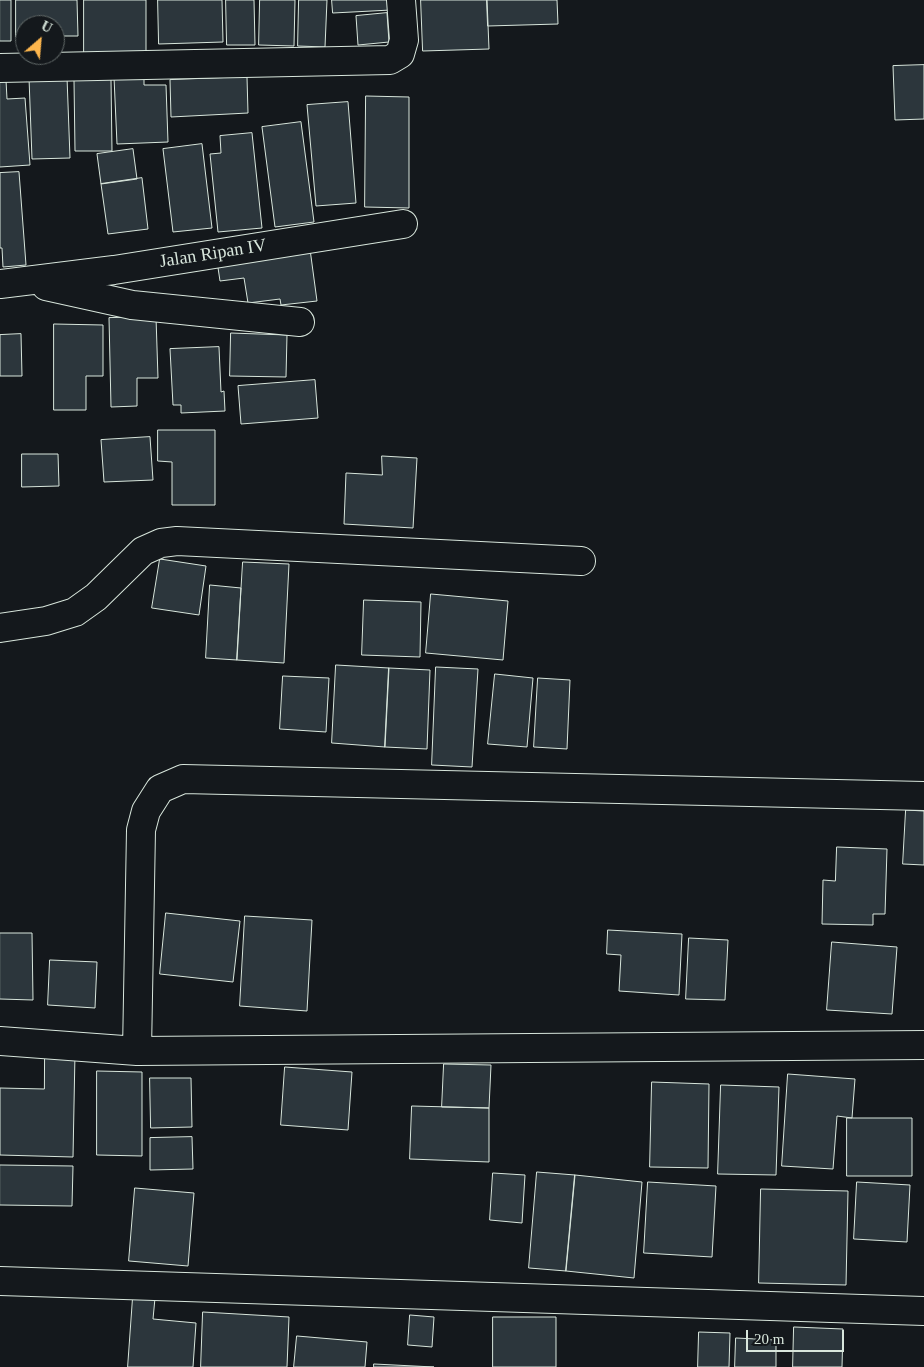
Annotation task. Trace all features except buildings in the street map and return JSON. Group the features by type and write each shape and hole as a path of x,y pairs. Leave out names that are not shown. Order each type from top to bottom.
{"street":[{"path":"0,68 390,60 400,54 404,40 401,0"},
{"name":"Jalan Ripan IV","path":"11,282 114,270 403,224"},
{"name":"Jalan Ripan IV","path":"11,282 132,305 300,322"},
{"path":"0,628 46,621 75,612 96,597 142,551 161,543 177,541 581,561"},
{"path":"137,1051 141,830 146,811 160,790 183,779 924,796"},
{"path":"0,1041 137,1051 924,1045"},
{"path":"0,1281 924,1311"}]}
